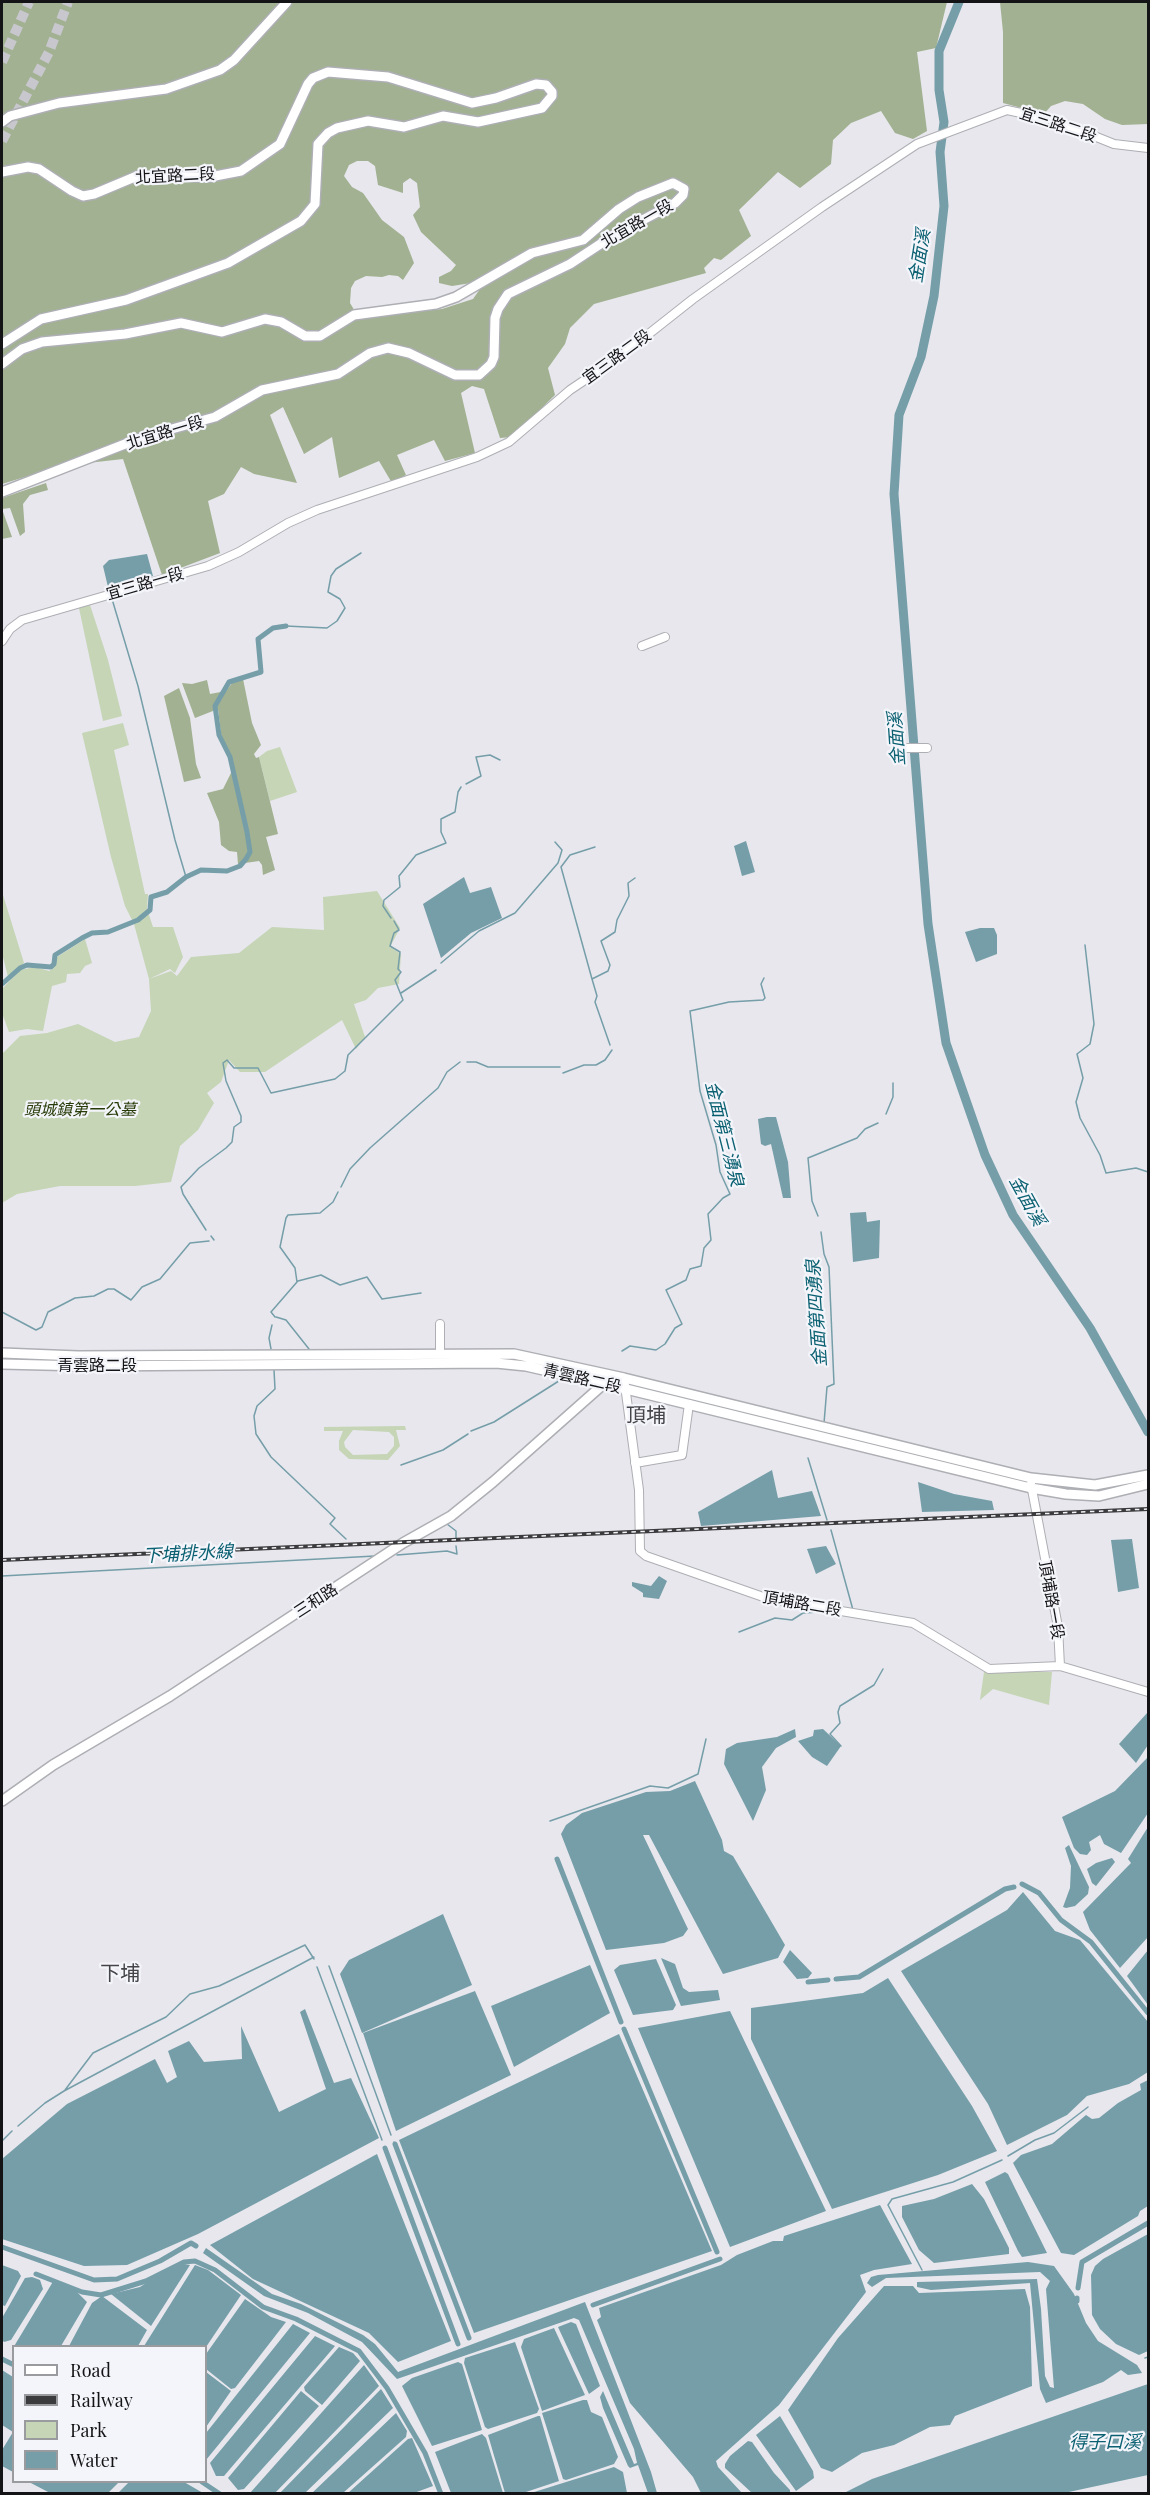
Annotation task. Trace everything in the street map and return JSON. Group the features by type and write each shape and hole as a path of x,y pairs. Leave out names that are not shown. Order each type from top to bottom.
{"main road":[{"path":"2,122 10,116 59,103 166,89 220,70 234,60 287,2"},
{"name":"北宜路二段","path":"2,172 17,168 39,169 83,196 94,194 137,176 210,177 241,171 280,144 308,84 313,78 328,72 388,77 472,102 496,98 536,84 546,85 552,92 552,96 542,108 478,122 443,116 404,126 368,120 337,128 328,133 318,144 315,204 300,221 228,263 126,300 41,319 2,344"},
{"name":"北宜路一段","path":"2,364 33,344 125,334 181,323 222,332 265,319 281,322 305,336 320,336 354,315 436,304 456,297 531,253 583,240 629,202 674,183 684,189 683,195 675,203 614,235 570,264 508,294 495,318 494,357 491,364 479,375 454,375 409,352 388,348 370,353 338,374 262,390 215,417 143,437 21,485 2,490"},
{"name":"青雲路二段","path":"2,1353 496,1363 526,1366 1031,1483 1095,1485 1149,1475"},
{"name":"青雲路二段","path":"2,1364 95,1366 379,1361 440,1353 514,1354 624,1378 1066,1494 1099,1496 1149,1484"},
{"name":"三和路","path":"2,1802 53,1765 161,1701 403,1543 451,1516 613,1376"}],"street":[{"name":"宜三路二段","path":"288,523 477,457 509,442 526,430 570,390 622,355 693,299 822,207 921,142 1007,110 1017,110 1054,120 1114,144 1149,148"},
{"name":"宜三路一段","path":"2,640 10,629 22,620 208,566 239,552 288,523"},
{"path":"642,646 665,636"},
{"path":"903,748 927,748"},
{"path":"440,1324 440,1353"},
{"name":"頂埔路二段","path":"624,1378 635,1463 641,1528 640,1551 646,1556 769,1599 913,1623 989,1669 1060,1666"},
{"path":"635,1463 682,1455 689,1404"},
{"name":"頂埔路一段","path":"1031,1483 1058,1627 1060,1666"},
{"path":"1060,1666 1149,1692"}],"green space":[{"path":"2,2 947,2 936,48 917,52 927,131 913,139 895,133 881,111 851,123 833,140 831,164 800,188 778,172 739,210 751,236 721,260 714,258 704,268 706,273 594,304 570,328 565,344 548,368 555,395 512,437 500,438 484,389 472,386 461,393 475,453 445,461 434,440 397,455 406,475 392,483 379,461 339,478 332,437 304,454 283,407 270,415 297,483 254,474 241,467 224,494 208,501 220,553 162,575 123,459 61,466 2,484","holes":["357,161 368,161 375,166 378,185 403,193 403,183 410,178 417,183 420,207 413,215 421,232 456,265 451,271 439,277 439,283 452,286 477,282 480,289 473,299 442,309 359,318 350,303 351,288 355,281 366,276 389,275 398,276 403,280 414,263 404,237 382,220 363,193 352,187 344,176 349,165"]},
{"path":"1000,2 1148,2 1148,124 1122,125 1105,119 1083,104 1065,101 1051,106 1044,114 1003,103 1003,32"},
{"path":"46,483 48,490 30,495 23,504 25,532 20,536 10,508 2,509 2,498"},
{"path":"2,509 12,537 2,539"},
{"path":"90,605 108,660 122,716 103,721 79,608"},
{"path":"243,679 252,723 261,745 254,754 256,758 259,757 278,834 266,837 275,870 263,875 259,861 238,864 237,852 229,851 221,845 219,822 207,793 223,789 233,769 230,755 221,734 218,709 195,718 182,683 192,684 207,680 210,694 226,691 232,683"},
{"path":"179,688 190,718 196,764 201,778 184,782 164,696"},
{"path":"123,723 129,745 114,750 145,894 148,894 147,909 153,927 173,927 183,957 175,973 170,969 149,979 134,924 125,906 111,857 82,733"},
{"path":"280,747 297,792 270,801 259,757 267,751"},
{"name":"頭城鎮第一公墓","path":"377,891 400,928 390,947 401,954 399,984 378,988 366,1000 354,1004 365,1037 356,1049 342,1020 265,1072 240,1072 229,1060 221,1082 207,1093 214,1103 198,1130 180,1146 171,1182 135,1186 60,1186 17,1194 2,1203 2,1054 20,1036 47,1033 78,1024 115,1042 139,1037 151,1011 149,979 171,971 177,976 191,957 239,953 272,927 324,930 323,897"},
{"path":"3,895 24,963 8,977 2,953"},
{"path":"85,939 92,963 85,966 80,973 67,974 66,982 52,986 43,1031 27,1029 9,1032 2,1013 2,989 20,970 35,967 49,971 54,968 57,957"},
{"path":"405,1426 406,1430 396,1430 400,1446 388,1460 349,1459 339,1450 339,1441 343,1431 324,1431 324,1427","holes":["353,1430 389,1432 394,1437 394,1446 387,1454 353,1455 345,1447 344,1442"]},
{"path":"984,1672 1052,1672 1049,1705 993,1689 980,1700"}],"water":[{"path":"147,554 153,576 113,590 108,587 103,566 109,560"},
{"path":"746,841 755,872 742,876 734,846"},
{"path":"464,877 470,893 491,887 502,918 471,933 441,958 423,904"},
{"path":"980,928 994,928 997,935 997,954 976,962 965,932"},
{"path":"776,1117 788,1162 791,1198 783,1198 771,1144 765,1146 761,1144 758,1119"},
{"path":"866,1212 867,1222 880,1220 879,1258 853,1262 850,1213"},
{"path":"772,1470 778,1498 812,1491 821,1516 701,1526 698,1512"},
{"path":"918,1482 954,1494 992,1501 994,1510 922,1512"},
{"path":"1132,1539 1139,1588 1118,1592 1111,1540"},
{"path":"826,1546 836,1564 816,1574 807,1549"},
{"path":"659,1576 667,1581 659,1599 643,1597 643,1593 632,1586 632,1582 651,1586"},
{"path":"1148,1712 1148,1745 1136,1763 1119,1744"},
{"path":"795,1729 796,1737 776,1748 762,1767 766,1790 753,1821 724,1764 726,1749 737,1743 777,1737"},
{"path":"823,1729 841,1746 827,1766 812,1757 798,1741 813,1736 814,1730"},
{"path":"1148,1757 1148,1813 1121,1853 1104,1844 1100,1835 1089,1842 1091,1850 1087,1855 1080,1854 1074,1848 1062,1817 1115,1791"},
{"path":"695,1781 722,1840 724,1851 733,1856 785,1945 778,1958 723,1974 649,1835 643,1835 688,1929 683,1936 664,1943 606,1950 561,1834 566,1825 582,1813 646,1792 670,1791"},
{"path":"1148,1827 1148,1937 1120,1968 1090,1930 1083,1912 1131,1863 1128,1859"},
{"path":"1069,1845 1089,1887 1088,1894 1075,1906 1066,1908 1063,1907 1070,1888 1071,1866 1065,1848"},
{"path":"1112,1858 1115,1862 1096,1886 1092,1883 1087,1869 1096,1863"},
{"path":"1023,1892 1055,1931 1080,1940 1148,2022 1148,2072 1129,2084 1087,2096 1067,2115 1007,2145 988,2104 901,1971 1007,1910"},
{"path":"443,1914 472,1985 362,2033 340,1974 349,1960"},
{"path":"790,1950 812,1973 808,1978 797,1979 783,1962"},
{"path":"1148,1950 1148,2005 1127,1976"},
{"path":"661,1958 675,1964 683,1988 689,1992 718,1990 720,2000 681,2006"},
{"path":"656,1959 676,2005 673,2010 633,2015 614,1970 620,1965"},
{"path":"590,1965 610,2013 514,2067 491,2006"},
{"path":"888,1978 972,2106 997,2151 938,2175 832,2209 751,2039 751,2008 863,1993"},
{"path":"475,1991 511,2075 396,2131 363,2033"},
{"path":"305,2009 334,2083 351,2078 379,2138 198,2234 127,2265 84,2266 2,2239 2,2159 67,2104 155,2059 167,2083 177,2077 168,2051 189,2041 204,2062 242,2059 241,2026 279,2112 326,2089 300,2012"},
{"path":"730,2011 826,2211 730,2247 638,2028"},
{"path":"619,2034 712,2251 474,2333 399,2140"},
{"path":"1148,2080 1148,2206 1140,2211 1138,2216 1074,2255 1061,2253 1013,2163 1021,2155 1052,2144 1086,2115 1092,2119 1099,2118 1118,2103 1141,2090 1140,2084"},
{"path":"377,2154 451,2341 398,2362 369,2333 253,2279 210,2245"},
{"path":"1005,2172 1047,2253 1022,2257 1018,2251 985,2182"},
{"path":"972,2184 984,2199 1009,2248 1009,2254 934,2263 919,2250 902,2217 902,2206 934,2199"},
{"path":"880,2205 912,2264 874,2270 860,2275 866,2292 779,2405 716,2461 718,2467 742,2493 701,2493 693,2477 630,2403 597,2320 601,2317 599,2308 721,2265 737,2255 773,2241 783,2241 784,2236"},
{"path":"1148,2234 1148,2351 1139,2355 1116,2344 1100,2329 1092,2315 1091,2275 1095,2266 1103,2259"},
{"path":"206,2248 272,2294 301,2304 363,2335 375,2344 398,2372 585,2302 657,2493 648,2493 638,2465 630,2468 628,2466 603,2408 600,2397 603,2391 634,2464 637,2463 634,2449 579,2320 574,2318 397,2379 362,2342 308,2313 264,2296 203,2253"},
{"path":"1028,2262 1054,2266 1074,2294 1086,2323 1098,2341 1137,2365 1142,2373 1128,2375 1121,2370 1103,2382 1046,2403 1040,2389 1030,2283 931,2290 917,2287 917,2282 1037,2279 1045,2376 1050,2387 1054,2388 1046,2289 1050,2281 1040,2272 886,2278 872,2287 867,2283 871,2277 878,2275"},
{"path":"2,2265 18,2271 21,2276 5,2306 2,2305"},
{"path":"190,2265 151,2326 111,2294 140,2287 171,2267"},
{"path":"195,2265 208,2270 241,2295 207,2346 145,2345"},
{"path":"32,2277 40,2280 43,2289 11,2340 4,2342 2,2340 2,2318 25,2278"},
{"path":"54,2280 74,2289 87,2302 62,2345 15,2345"},
{"path":"884,2286 913,2286 919,2293 1025,2289 1030,2307 1032,2386 955,2416 950,2425 930,2427 894,2445 862,2453 832,2472 821,2468 788,2410 838,2338"},
{"path":"102,2296 147,2330 139,2345 70,2345 92,2303"},
{"path":"245,2299 271,2317 286,2322 235,2388 231,2389 207,2370 207,2353"},
{"path":"571,2322 576,2324 600,2386 589,2394 558,2327"},
{"path":"293,2324 310,2333 207,2459 207,2432"},
{"path":"554,2328 585,2395 542,2411 521,2347 524,2339"},
{"path":"315,2336 335,2346 224,2476 216,2476 210,2463"},
{"path":"515,2342 539,2409 537,2413 488,2429 485,2427 464,2363 465,2358"},
{"path":"339,2347 353,2353 360,2361 322,2405 305,2391 304,2387"},
{"path":"458,2362 462,2364 482,2430 432,2446 402,2386 412,2378"},
{"path":"364,2365 379,2386 275,2493 250,2493"},
{"path":"2,2370 12,2376 12,2431 2,2425"},
{"path":"207,2373 231,2391 207,2426"},
{"name":"得子口溪","path":"1148,2384 1148,2475 1064,2493 844,2493 872,2479"},
{"path":"381,2389 393,2408 305,2493 280,2493"},
{"path":"301,2391 319,2406 244,2489 238,2490 228,2478"},
{"path":"587,2400 591,2412 602,2417 618,2457 614,2464 566,2480 563,2479 542,2413"},
{"path":"396,2413 407,2431 406,2437 343,2493 312,2493"},
{"path":"540,2416 559,2481 523,2493 505,2493 488,2435"},
{"path":"780,2416 813,2471 814,2478 796,2491 756,2435"},
{"path":"12,2434 12,2471 2,2466 2,2450"},
{"path":"482,2434 486,2438 503,2493 451,2493 435,2452"},
{"path":"412,2438 433,2486 414,2493 348,2493 408,2439"},
{"path":"748,2441 752,2442 790,2493 752,2493 725,2468 730,2456"},
{"path":"614,2467 623,2472 627,2493 531,2493"},
{"path":"31,2483 118,2483 107,2494 50,2493"},
{"path":"128,2483 186,2483 203,2493 118,2493"}],"waterway":[{"name":"金面溪","path":"959,2 939,51 939,90 944,122 940,152 944,206 934,296 921,357 899,415 894,494 928,924 946,1043 985,1155 1013,1215 1090,1328 1148,1432"},
{"path":"286,626 327,628 337,621 345,608 340,599 328,592 331,576 336,569 361,553"},
{"path":"112,599 138,686 186,877"},
{"path":"2,984 20,968 27,965 51,967 54,964 55,955 92,933 108,932 138,920 150,910 151,897 167,892 186,877 201,870 227,871 240,866 246,859 250,852 247,832 230,757 219,735 215,706 229,682 261,672 258,639 273,628 286,626"},
{"path":"466,784 481,776 476,757 490,755 500,760"},
{"path":"391,918 383,906 384,900 400,887 399,876 416,855 446,843 441,832 441,819 455,812 461,787"},
{"path":"441,963 479,931 515,913 558,863 562,850 555,842"},
{"path":"592,979 561,867 570,855 595,847"},
{"path":"610,1045 595,1002 597,996 592,979 608,971 610,965 601,941 615,932 617,920 629,896 628,883 635,878"},
{"path":"206,1230 181,1187 199,1168 232,1142 234,1127 241,1122 241,1116 226,1081 223,1063 227,1060 234,1068 258,1068 271,1093 335,1079 345,1071 348,1055 403,1000 395,980 401,972 398,969 400,952 390,946 394,933 399,930 394,921"},
{"path":"1085,945 1094,1024 1090,1044 1077,1054 1083,1078 1076,1102 1080,1118 1100,1155 1106,1173 1136,1168 1148,1172"},
{"path":"401,993 436,970"},
{"name":"金面第三湧泉","path":"622,1351 630,1346 656,1350 665,1344 675,1328 682,1324 666,1290 686,1280 690,1269 701,1266 704,1248 711,1240 708,1214 730,1194 720,1172 716,1145 700,1091 690,1011 729,1002 763,1000 765,998 761,984 764,978"},
{"path":"563,1073 584,1065 596,1065 605,1060 612,1050"},
{"path":"341,1187 350,1169 370,1148 438,1088 447,1072 460,1062"},
{"path":"467,1062 476,1062 488,1067 560,1067"},
{"name":"金面第四湧泉","path":"886,1114 893,1097 893,1083"},
{"name":"金面第四湧泉","path":"818,1216 812,1201 808,1158 857,1138 865,1129 878,1123"},
{"path":"275,1317 271,1312 297,1282 295,1268 280,1247 286,1218 288,1215 320,1213 333,1202 338,1192"},
{"name":"金面第四湧泉","path":"821,1232 824,1254 829,1267 834,1384 827,1387 824,1423"},
{"path":"211,1236 214,1240"},
{"path":"2,1312 36,1330 42,1327 48,1312 75,1298 94,1296 108,1289 114,1289 131,1300 142,1287 160,1279 190,1243 209,1241"},
{"path":"298,1281 321,1275 340,1285 367,1277 382,1299 421,1293"},
{"path":"276,1317 286,1320 309,1349"},
{"path":"271,1349 269,1338 272,1325"},
{"path":"274,1370 275,1389 257,1406 254,1416 256,1434 271,1457 335,1518 330,1524 346,1539"},
{"name":"金面第三湧泉","path":"471,1431 494,1422 562,1379"},
{"name":"金面第三湧泉","path":"401,1465 443,1450 468,1434"},
{"name":"金面第四湧泉","path":"808,1458 827,1520"},
{"name":"下埔排水線","path":"447,1524 456,1531 456,1540"},
{"name":"金面第四湧泉","path":"831,1530 853,1610"},
{"name":"下埔排水線","path":"397,1555 447,1551 457,1554 456,1546"},
{"name":"下埔排水線","path":"2,1576 375,1556"},
{"name":"金面第四湧泉","path":"739,1632 775,1618 792,1620 803,1613 818,1612"},
{"path":"841,1746 830,1734 840,1723 838,1712 840,1706 874,1685 883,1669"},
{"name":"金面第四湧泉","path":"550,1821 650,1786 668,1788 698,1774 706,1739"},
{"path":"557,1859 621,2022"},
{"path":"1022,1884 1039,1893 1061,1920 1091,1942 1148,2013"},
{"path":"836,1979 859,1977 1005,1889 1014,1887"},
{"path":"65,2090 93,2053 166,2017 190,1994 219,1986 305,1945 314,1959"},
{"path":"18,2126 45,2103 64,2091 314,1957"},
{"path":"329,1966 391,2135"},
{"path":"317,1967 382,2140"},
{"path":"808,1982 828,1980"},
{"path":"624,2029 717,2252"},
{"path":"1008,2156 1035,2140 1054,2133 1088,2107"},
{"path":"2,2141 12,2131"},
{"path":"395,2144 469,2338"},
{"path":"385,2148 458,2344"},
{"path":"922,2270 888,2205 892,2199 953,2182 1002,2160"},
{"path":"1078,2288 1082,2262 1148,2223"},
{"path":"2,2247 94,2280 117,2279 160,2261 191,2243 196,2246"},
{"path":"593,2305 720,2259"},
{"path":"36,2274 82,2292 101,2295 146,2281 184,2262 195,2261 215,2270 263,2307 296,2319 359,2351 387,2388 425,2453 441,2494"},
{"path":"2,2359 12,2364"},
{"path":"204,2483 220,2494"}],"tunnel":[{"path":"2,62 29,2"},
{"path":"2,141 49,52 68,2"}],"railway":[{"path":"2,1560 1148,1509"}],"district":[{"name":"頂埔","path":"646,1416"},
{"name":"下埔","path":"120,1974"}]}
